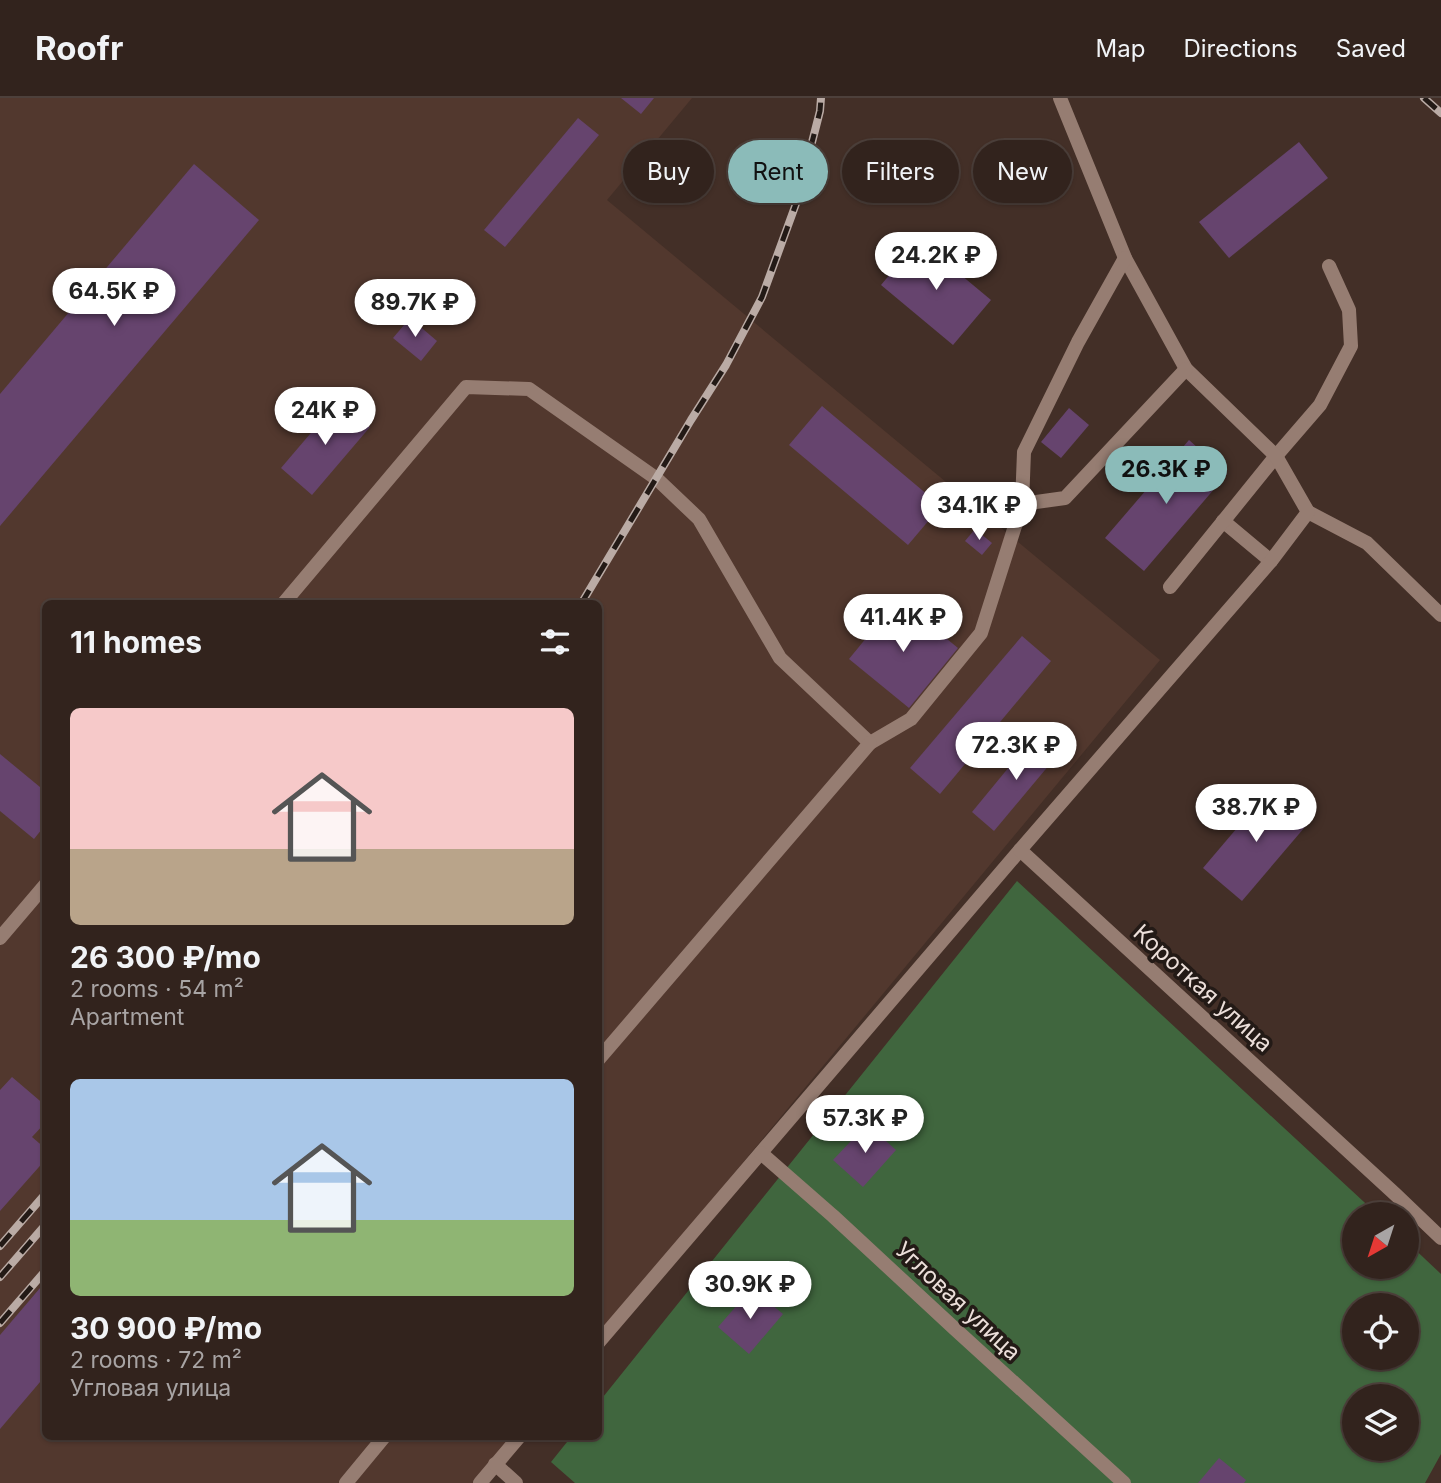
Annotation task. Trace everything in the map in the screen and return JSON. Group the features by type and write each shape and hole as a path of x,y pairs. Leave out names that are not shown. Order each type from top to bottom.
{"street":[{"path":"1060,98 1125,258 1186,369 1276,456 1308,512 1367,543 1441,615"},
{"path":"602,1055 870,743 911,719 981,633 1023,505 1024,452 1078,342 1125,258"},
{"path":"1170,587 1320,405 1350,346 1349,310 1329,265"},
{"path":"1023,505 1065,498 1186,369"},
{"path":"286,600 466,387 529,389 657,479 698,519 780,658 870,743"},
{"path":"602,1338 1096,761 1271,561 1308,512"},
{"path":"1223,522 1271,561"},
{"name":"Короткая улица","path":"1020,850 1441,1238"},
{"path":"0,938 42,889"},
{"name":"Угловая улица","path":"761,1153 1124,1483"},
{"path":"346,1483 382,1440"},
{"path":"480,1483 516,1440"},
{"path":"495,1464 516,1483"}],"shaded area":[{"path":"0,98 692,98 657,140 623,140 623,181 607,200 1160,660 602,1332 602,600 42,600 42,1440 512,1440 476,1483 0,1483"}],"green space":[{"path":"1017,881 1364,1202 1342,1202 1342,1279 1419,1279 1419,1253 1441,1274 1441,1454 1425,1483 575,1483 551,1462 569,1440 602,1440 602,1398"}],"building":[{"path":"621,98 654,98 641,114"},
{"path":"578,118 599,135 505,247 484,230"},
{"path":"1299,142 1328,178 1229,258 1199,222"},
{"path":"194,164 259,220 0,526 0,394"},
{"path":"919,240 991,300 953,345 881,285"},
{"path":"410,318 437,341 421,361 393,338"},
{"path":"339,400 370,427 312,495 281,468"},
{"path":"822,406 941,506 908,545 789,445"},
{"path":"1069,408 1089,425 1061,458 1041,442"},
{"path":"1189,440 1227,474 1144,571 1105,538"},
{"path":"975,529 992,543 982,555 965,541"},
{"path":"898,599 958,648 909,708 849,659"},
{"path":"1022,636 1051,661 940,794 910,768"},
{"path":"1037,733 1060,752 994,831 972,812"},
{"path":"0,754 42,789 42,829 34,839 0,811"},
{"path":"1271,788 1310,821 1242,901 1203,868"},
{"path":"12,1077 42,1103 42,1126 32,1137 42,1146 42,1164 0,1211 0,1090"},
{"path":"867,1124 896,1150 863,1187 833,1160"},
{"path":"42,1286 42,1380 0,1429 0,1335"},
{"path":"752,1288 783,1314 749,1354 718,1327"},
{"path":"1219,1458 1246,1480 1244,1483 1198,1483"}],"railway":[{"path":"583,600 726,365 762,297 797,201 821,98"},
{"path":"1424,98 1441,113"},
{"path":"0,1246 42,1198"},
{"path":"0,1277 42,1229"},
{"path":"0,1323 42,1275"}]}
